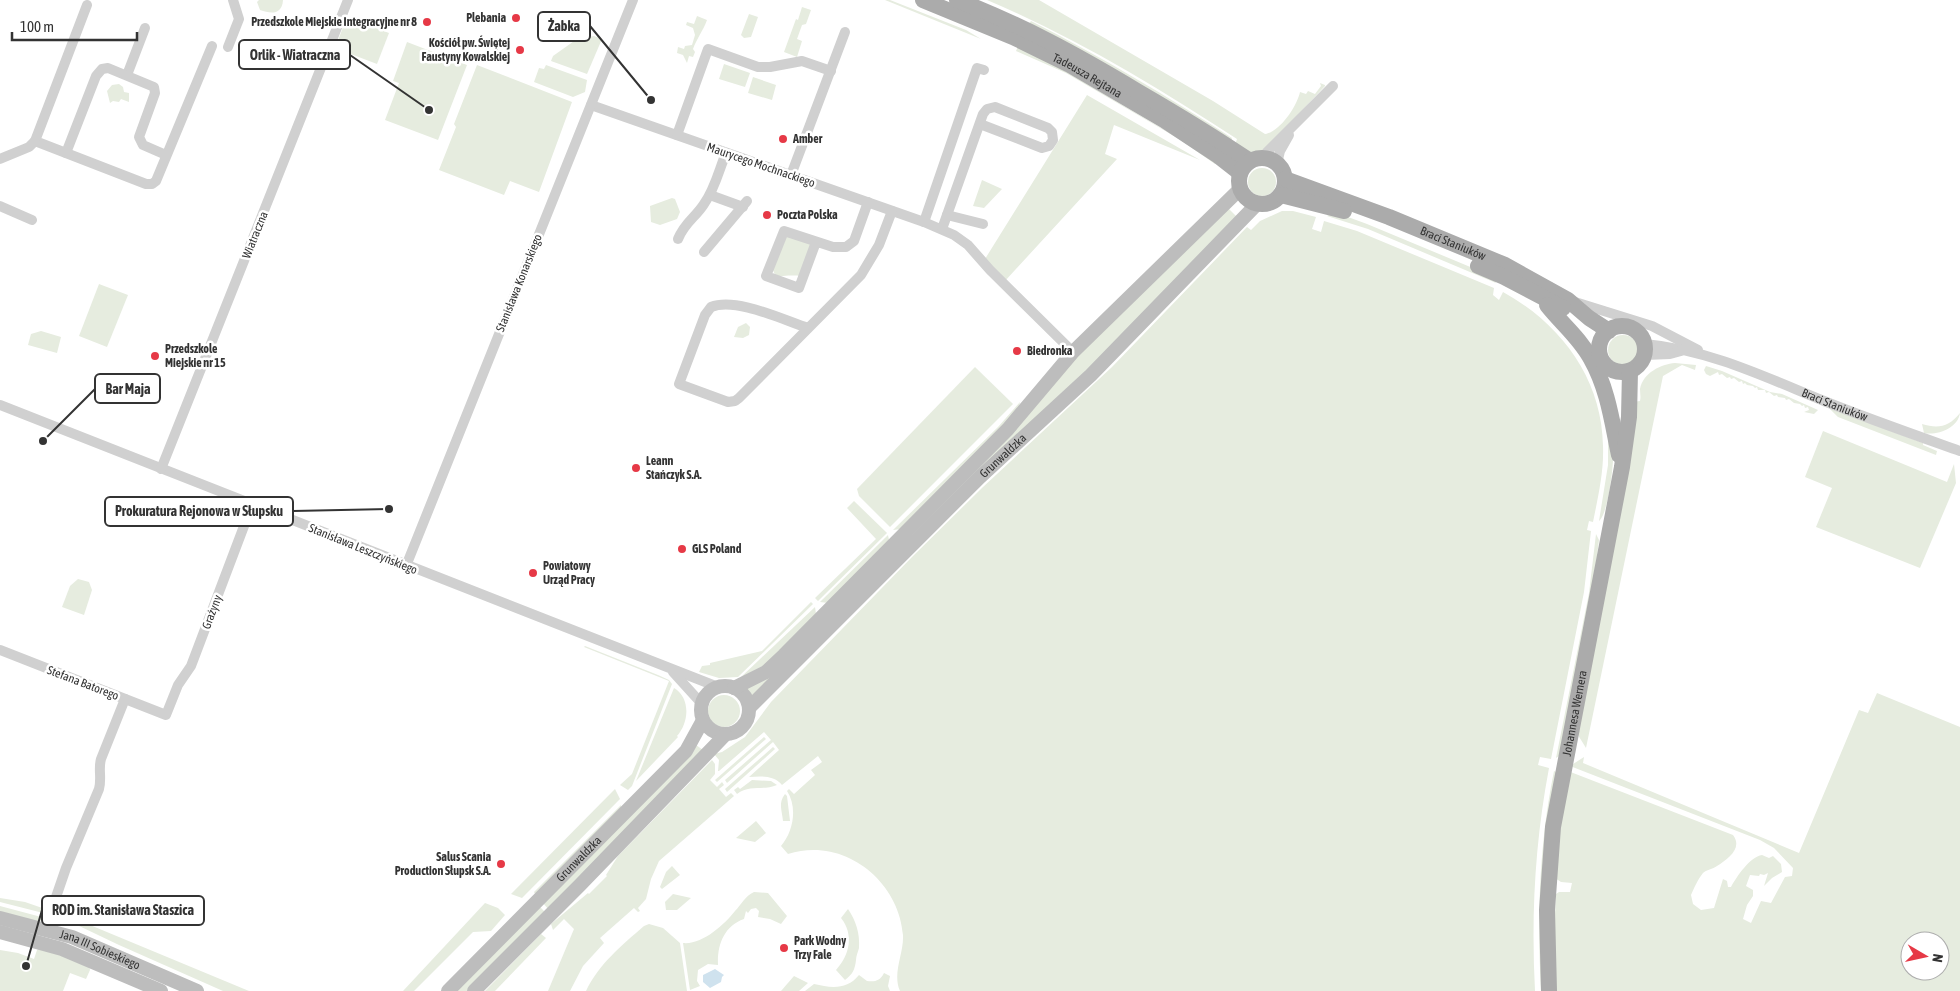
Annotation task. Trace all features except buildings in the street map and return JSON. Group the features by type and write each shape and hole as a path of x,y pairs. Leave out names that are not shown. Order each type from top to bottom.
{"main road":[{"name":"Tadeusza Rejtana","path":"923,0 1006,34 1062,61 1164,120 1211,150 1254,169"},
{"name":"Tadeusza Rejtana","path":"957,0 1009,21 1063,47 1204,130 1254,169"},
{"path":"1254,169 1284,174 1283,187 1270,203 1257,204 1243,196 1254,169"},
{"name":"Braci Staniuków","path":"1283,187 1365,218 1504,277 1605,334"},
{"name":"Braci Staniuków","path":"1283,187 1389,217 1505,265 1568,300 1605,334"},
{"path":"1542,298 1570,328 1591,358 1608,398 1622,467"},
{"path":"1623,326 1637,331 1645,349 1640,365 1623,372 1610,369 1601,358 1599,352 1605,334 1623,326"},
{"name":"Johannesa Wernera","path":"1549,991 1547,910 1553,827 1622,467 1629,417 1623,372"}],"street":[{"path":"228,48 239,18 233,0"},
{"name":"Wiatraczna","path":"161,469 348,0"},
{"name":"Stanisława Konarskiego","path":"406,566 633,0"},
{"path":"0,159 29,147 35,141 87,5"},
{"path":"127,75 145,28"},
{"path":"791,175 845,32"},
{"path":"35,141 148,185 156,181 212,46"},
{"path":"677,135 708,49 758,67 770,67 802,61 831,71"},
{"path":"66,153 97,73 102,69 108,68 151,84 155,89 156,94 139,137 143,145 166,155"},
{"path":"928,224 977,68 984,70"},
{"name":"Grunwaldzka","path":"734,688 766,672 784,655 1008,429 1073,352 1254,169 1298,120 1333,86"},
{"name":"Maurycego Mochnackiego","path":"591,105 868,202 954,235 968,245 990,270 1073,352"},
{"path":"942,229 980,124 987,109 995,108 1048,128 1052,132 1053,140 1047,147 1040,147 980,124"},
{"name":"Grunwaldzka","path":"1254,169 1280,151 1298,120"},
{"path":"678,239 685,224 710,195 726,152"},
{"path":"704,252 745,204 710,195"},
{"path":"816,242 799,288 766,276 784,231 837,248 850,246 854,241 868,202"},
{"name":"Grunwaldzka","path":"749,708 973,484 1091,375 1257,204"},
{"path":"0,206 32,220"},
{"path":"808,328 739,305 722,304 711,307 705,314 679,384 725,401 735,401 808,328 867,267 879,245 892,211"},
{"path":"947,215 983,224"},
{"path":"1568,300 1652,326 1706,354"},
{"name":"Braci Staniuków","path":"1645,349 1670,354 1681,350 1706,354 1746,368 1859,415 1960,451"},
{"name":"Stanisława Leszczyńskiego","path":"0,405 718,687"},
{"name":"Grażyny","path":"166,715 178,685 191,666 252,505"},
{"name":"Stefana Batorego","path":"0,650 166,715"},
{"name":"Stanisława Leszczyńskiego","path":"671,669 702,704"},
{"path":"718,687 734,688 747,700 749,708 748,718 743,727 735,733 725,735 716,733 708,728 703,720 702,704 705,697 718,687"},
{"path":"46,929 66,868 100,785 101,759 124,699"},
{"name":"Grunwaldzka","path":"448,991 686,751 703,720"},
{"name":"Grunwaldzka","path":"474,991 725,735"},
{"name":"Jana III Sobieskiego","path":"0,918 46,929 82,941 197,991"},
{"name":"Jana III Sobieskiego","path":"0,932 62,949 161,991"}],"shaded area":[{"path":"259,0 283,0 281,8 272,13 260,10 257,2"},
{"path":"885,0 890,0 966,30 981,39"},
{"path":"987,0 1039,0 1213,101 1265,134 1282,124 1295,104 1300,92 1306,94 1308,91 1315,94 1321,86 1320,83 1325,86 1261,154 1253,155 1235,145 1237,139 1115,64 1020,14"},
{"path":"802,7 811,10 806,24 802,25 797,39 802,41 797,57 784,52"},
{"path":"749,14 758,17 751,37 744,38 741,35"},
{"path":"697,16 707,20 693,49 695,52 693,57 689,56 687,63 683,55 677,53 678,47 684,49 685,46 692,45 695,35 693,28 686,25 687,22 694,24"},
{"path":"347,17 389,33 377,64 335,48"},
{"path":"1031,21 1108,62 1158,92 1232,138 1231,142 1028,25"},
{"path":"594,36 602,39 587,74 551,61 553,56 577,39"},
{"path":"407,42 467,65 438,140 385,120 399,83 393,81"},
{"path":"1019,44 1217,161 1215,164 1179,139 1066,73 1016,51"},
{"path":"724,64 750,73 745,87 719,79"},
{"path":"477,65 572,102 539,192 510,181 504,195 439,170 456,127 454,124"},
{"path":"546,65 587,80 585,92 573,97 534,82 539,68 544,69"},
{"path":"753,77 776,85 772,100 748,93"},
{"path":"119,84 123,87 124,92 129,93 129,102 121,99 119,102 113,101 110,103 107,91 112,85"},
{"path":"1087,95 1200,160 1114,125 1105,154 1117,159 1005,281 985,259"},
{"path":"1262,168 1272,172 1276,182 1272,192 1262,196 1252,192 1248,182 1252,172"},
{"path":"982,180 1002,189 984,208 973,206"},
{"path":"672,198 675,199 680,212 677,219 660,225 651,222 650,206"},
{"path":"1227,207 1237,217 1114,345 751,698 744,689"},
{"path":"1282,211 1293,211 1316,217 1312,229 1321,232 1324,221 1357,231 1494,288 1493,295 1499,300 1503,292 1543,320 1560,337 1586,376 1595,398 1601,421 1603,465 1593,522 1589,521 1587,530 1591,531 1584,592 1551,759 1540,757 1538,765 1549,768 1540,824 1535,879 1535,991 900,991 897,977 903,935 899,915 891,897 879,880 865,867 848,857 829,851 809,850 788,854 781,846 789,834 793,820 792,805 787,791 789,789 794,794 815,775 811,770 822,762 818,756 782,785 775,779 763,776 749,777 779,750 773,742 727,783 725,780 771,740 764,732 719,771 719,760 714,754 722,752 745,737 771,702 912,557 983,487 1112,367 1247,227 1251,230 1260,221"},
{"path":"1327,216 1348,217 1367,224 1492,276 1496,283 1368,229"},
{"path":"785,236 811,243 799,276 776,277 772,268"},
{"path":"99,284 128,295 107,347 79,336"},
{"path":"746,323 750,327 749,335 743,338 734,337 738,327"},
{"path":"41,331 61,337 57,353 28,345 31,334"},
{"path":"1623,335 1634,339 1638,350 1634,361 1623,365 1612,361 1608,350 1612,339"},
{"path":"1675,363 1696,365 1695,370 1682,365 1663,376 1586,748 1578,735 1632,402 1640,401 1642,383 1653,370"},
{"path":"1706,366 1770,392 1782,394 1818,410 1814,414 1804,412 1809,410 1808,407 1805,408 1804,405 1802,406 1777,395 1774,396 1769,392 1766,393 1765,390 1758,390 1757,387 1743,384 1742,381 1739,382 1734,378 1727,378 1722,374 1719,375 1718,372 1710,376 1704,370"},
{"path":"975,367 1013,404 890,527 859,496 857,489"},
{"path":"1020,402 1019,407 1005,423 901,529 893,530 998,427"},
{"path":"1829,408 1923,443 1923,445 1937,451 1936,455 1838,417"},
{"path":"1960,413 1955,423 1946,430 1929,434 1924,433 1922,424 1943,426 1956,418"},
{"path":"1823,431 1947,482 1954,464 1956,483 1920,568 1816,527 1832,488 1805,477"},
{"path":"1608,437 1613,453 1613,468 1608,500 1599,521 1608,465"},
{"path":"854,501 887,533 818,601 815,598 876,539 847,508"},
{"path":"1596,534 1599,540 1593,589 1559,756 1556,758 1589,593"},
{"path":"888,535 889,540 828,603 820,602"},
{"path":"78,579 89,582 92,590 84,615 62,607 70,586"},
{"path":"811,602 813,604 738,677 719,678 699,672 702,666 710,665 710,663 762,651"},
{"path":"815,607 816,614 769,663 740,678"},
{"path":"585,646 658,675 669,680 672,684 632,786 628,790 620,785 632,774 669,681"},
{"path":"674,688 680,692 686,704 684,724 678,737 636,781"},
{"path":"1877,693 1960,727 1960,991 1555,991 1553,952 1556,894 1559,892 1570,892 1572,883 1561,882 1555,878 1556,838 1568,771 1733,835 1736,844 1733,853 1715,867 1703,873 1691,895 1693,904 1701,910 1714,908 1723,879 1727,881 1728,887 1731,887 1748,863 1757,856 1762,855 1769,858 1773,856 1781,864 1782,872 1764,886 1768,873 1760,874 1759,876 1750,875 1746,886 1753,890 1753,896 1747,905 1743,919 1751,923 1761,901 1771,903 1785,877 1792,876 1793,868 1774,848 1760,840 1570,766 1584,757 1583,763 1799,853 1859,710 1868,713"},
{"path":"724,695 730,696 735,700 739,705 739,717 735,722 730,726 724,727 718,726 713,722 709,717 708,711 709,705 713,700 718,696"},
{"path":"764,737 766,739 717,782 715,780"},
{"path":"696,745 703,750 549,910 543,903"},
{"path":"773,747 775,749 727,792 725,789"},
{"path":"712,760 715,764 715,774 710,780 717,787 722,782 724,785 719,789 726,797 731,793 734,796 659,861 651,879 646,899 638,908 640,911 638,912 634,908 600,938 604,943 583,966 570,991 548,991 574,929 564,919 553,930 551,924 589,894 607,876 618,856"},
{"path":"1554,771 1556,772 1545,991 1541,991 1540,881 1545,826"},
{"path":"752,780 771,781 777,785 767,788 747,789 737,794 734,790 738,787 740,789"},
{"path":"615,789 620,799 522,898 511,894"},
{"path":"785,794 787,796 790,821 783,821 781,804"},
{"path":"621,805 621,808 536,896 534,892"},
{"path":"756,821 766,833 755,842 736,838"},
{"path":"672,866 680,875 662,889 660,887 666,872"},
{"path":"754,892 768,893 787,916 781,924 770,919 758,917 759,911 756,908 751,909 748,913 746,911 744,919 731,926 723,937 719,950 718,965 708,964 698,970 697,981 700,986 690,990 683,943 698,941 712,933"},
{"path":"673,894 691,898 677,910 666,910 665,902"},
{"path":"0,898 25,902 48,910 47,914 0,902"},
{"path":"485,903 498,908 505,915 491,931 473,932 414,991 403,991"},
{"path":"0,906 45,918 39,922 0,913"},
{"path":"539,906 546,913 468,991 455,991"},
{"path":"848,909 857,927 859,948 854,969 845,980 836,970 845,958 849,944 848,931 841,918"},
{"path":"77,921 249,991 223,991 75,924"},
{"path":"649,924 663,928 680,943 687,991 586,991 597,972 611,956 644,926"},
{"path":"541,934 546,938 495,991 485,991"},
{"path":"42,947 89,965 90,970 86,979 70,973 63,991 0,991 0,950 18,953 34,959 37,950"},
{"path":"884,973 890,976 888,986 890,991 805,991 814,984 838,987 849,983 859,975 867,981 875,981 881,978"},
{"path":"794,976 808,983 799,991 781,991"}],"water":[{"path":"715,969 724,975 721,982 710,988 703,982 703,975"}],"place":[{"name":"Plebania","path":"516,18"},
{"name":"Przedszkole Miejskie Integracyjne nr 8","path":"427,22"},
{"name":"Kościół pw. Świętej Faustyny Kowalskiej","path":"520,50"},
{"name":"Żabka","path":"651,100"},
{"name":"Orlik - Wiatraczna","path":"429,110"},
{"name":"Amber","path":"783,139"},
{"name":"Poczta Polska","path":"767,215"},
{"name":"Biedronka","path":"1017,351"},
{"name":"Przedszkole Miejskie nr 15","path":"155,356"},
{"name":"Bar Maja","path":"43,441"},
{"name":"Leann Stańczyk S.A.","path":"636,468"},
{"name":"Prokuratura Rejonowa w Słupsku","path":"389,509"},
{"name":"GLS Poland","path":"682,549"},
{"name":"Powiatowy Urząd Pracy","path":"533,573"},
{"name":"Salus Scania Production Słupsk S.A.","path":"501,864"},
{"name":"Park Wodny Trzy Fale","path":"784,948"},
{"name":"ROD im. Stanisława Staszica","path":"26,966"}]}
